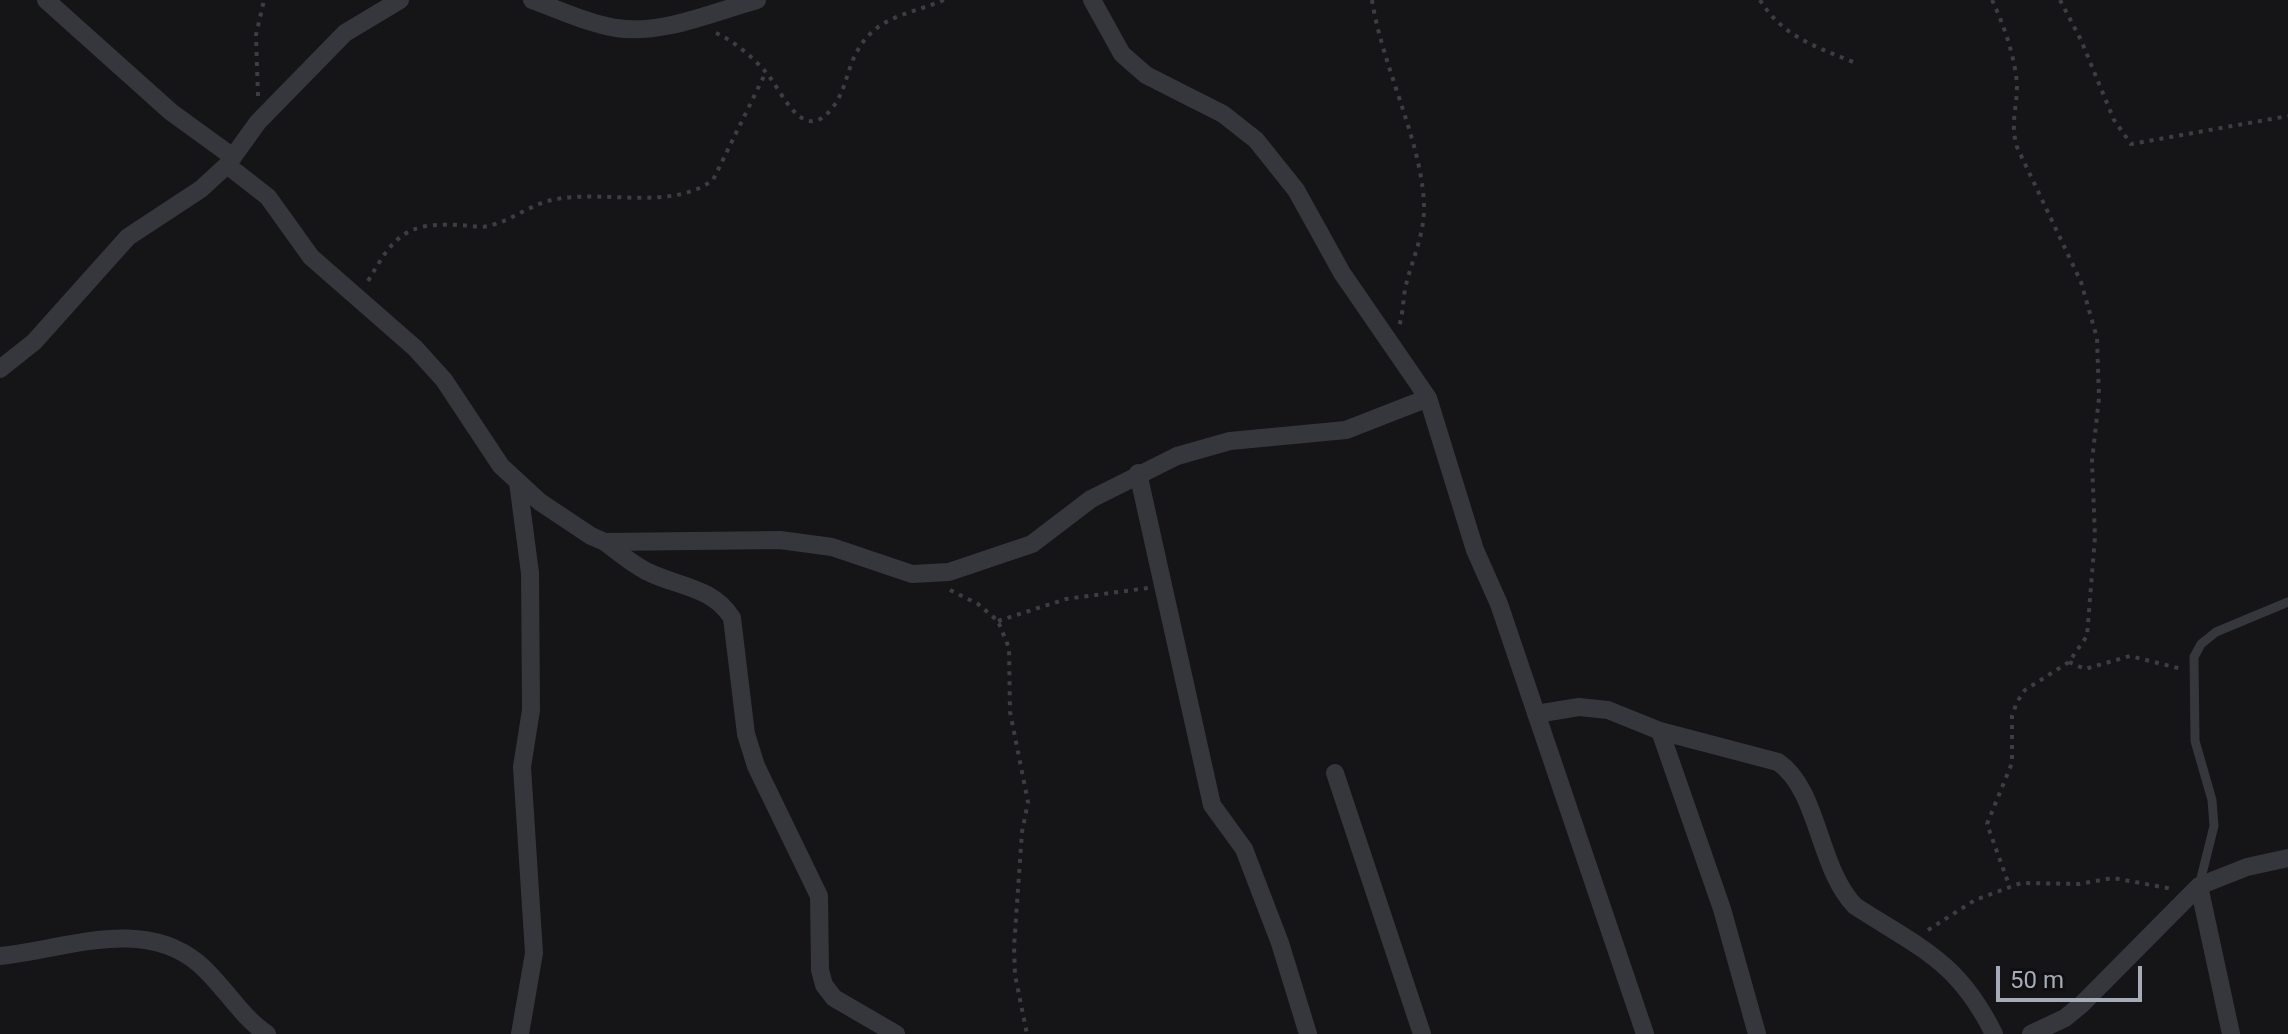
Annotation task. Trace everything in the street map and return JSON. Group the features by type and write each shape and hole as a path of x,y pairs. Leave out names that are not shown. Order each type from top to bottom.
{"street":[{"path":"46,0 268,197 311,257 396,329 444,380 483,441 518,482 540,502 648,572 708,593 725,606 732,618 746,734 756,766 819,896 820,970 824,985 834,998 896,1034"},
{"path":"0,369 34,342 128,237 201,189 230,161 258,122 345,33 400,0"},
{"path":"532,0 619,28 640,29 689,20 757,0"},
{"path":"1092,0 1122,54 1146,75 1223,114 1256,140 1277,164 1318,226 1342,273 1428,398 1475,550 1499,604 1645,1034"},
{"path":"605,542 713,539 796,542 832,547 893,570 920,575 949,572 1032,544 1091,499 1177,456 1230,441 1346,430 1428,398"},
{"path":"1138,473 1212,805 1244,849 1280,943 1308,1034"},
{"path":"518,482 530,573 531,710 522,767 534,941 520,1034"},
{"path":"1536,714 1579,707 1608,710 1660,731 1778,762 1786,768 1805,798 1825,857 1845,896 1855,906 1913,940 1958,976 1994,1034"},
{"path":"1660,731 1722,909 1757,1034"},
{"path":"1335,773 1422,1034"},
{"path":"2031,1034 2065,1018 2082,1004 2195,890 2247,867 2288,858"},
{"path":"2195,890 2231,1034"},
{"path":"0,956 107,938 140,939 164,946 196,962 244,1015 267,1034"}],"lane":[{"path":"2195,890 2214,826 2212,800 2195,741 2192,672 2201,644 2216,632 2288,602"}],"path":[{"path":"258,122 256,35 264,0"},
{"path":"689,20 723,36 766,72 803,120 823,118 834,106 862,41 872,29 892,18 944,0"},
{"path":"1372,0 1386,67 1410,139 1424,210 1420,242 1393,347"},
{"path":"1760,0 1773,18 1799,40 1853,62"},
{"path":"1992,0 2016,71 2012,121 2017,147 2081,282 2097,338 2099,398 2092,461 2095,537 2087,636 2069,662 2025,690 2012,716 2012,763 1987,824 2009,885"},
{"path":"2060,0 2081,40 2114,120 2131,144 2288,116"},
{"path":"358,297 387,248 407,230 440,225 489,225 530,206 556,199 599,194 656,197 704,187 713,180 766,72"},
{"path":"920,575 978,604 998,621 1009,648 1010,712 1028,802 1022,832 1014,947 1015,975 1027,1034"},
{"path":"998,621 1066,599 1163,586"},
{"path":"2069,662 2085,669 2130,656 2192,672"},
{"path":"1913,940 1975,900 2009,885 2079,884 2113,878 2195,890"}]}
